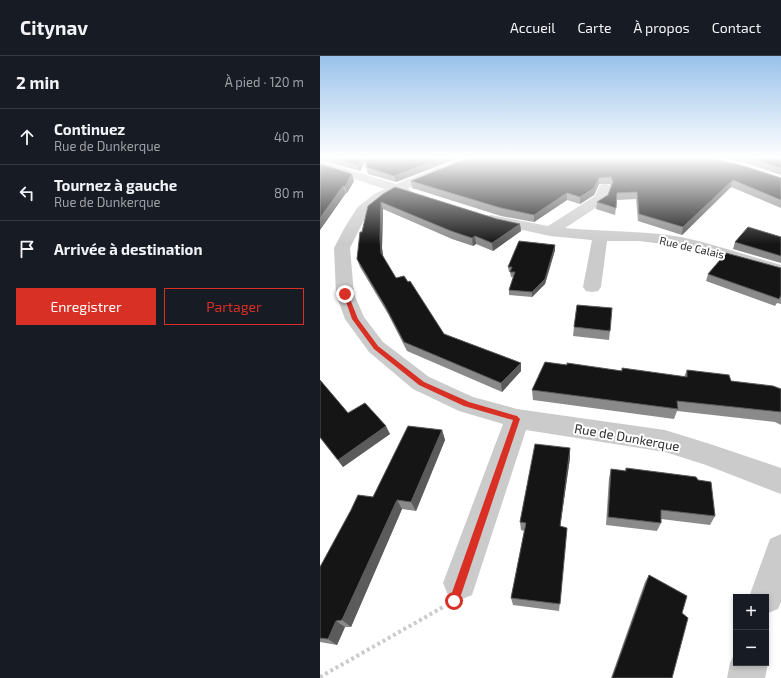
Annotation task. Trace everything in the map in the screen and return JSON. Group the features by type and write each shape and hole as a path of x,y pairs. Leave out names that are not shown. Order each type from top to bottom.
{"street":[{"path":"391,186 419,195"},
{"name":"Rue de Dunkerque","path":"402,186 379,197 362,211 352,227 342,248 345,294 355,319 376,347 421,383 467,404 517,419 665,441 710,455 781,481"},
{"path":"550,231 601,198 605,188"},
{"name":"Rue de Calais","path":"476,214 498,221 550,231 600,236 639,236 680,242 781,270"},
{"path":"592,287 600,236"},
{"path":"460,583 517,419"},
{"path":"767,594 781,550"},
{"path":"746,678 748,666"}],"path":[{"path":"320,677 454,601 460,583"}],"building":[{"path":"320,186 343,186 320,218"},
{"path":"428,186 595,186 580,197 567,193 534,215 501,208"},
{"path":"611,186 727,186 683,227 639,214 637,192 617,193 616,208 597,202 608,195"},
{"path":"747,186 781,186 781,200"},
{"path":"395,187 497,219 520,224 492,243 475,236 472,238 451,231 381,202 381,253 396,278 404,276 408,282 410,281 444,334 521,363 501,383 404,342 385,306 357,259 360,232 362,232 368,206"},
{"path":"748,227 781,237 781,256 735,242"},
{"path":"519,241 555,245 545,279 532,292 509,290 515,272 510,272 512,267 508,267"},
{"path":"726,253 781,268 781,295 779,299 708,274"},
{"path":"577,305 612,308 610,331 574,327"},
{"path":"545,362 567,365 567,363 622,371 622,368 687,377 687,370 729,375 731,381 773,386 781,389 781,412 677,401 678,409 532,390"},
{"path":"320,380 348,413 365,403 386,426 338,460 320,437"},
{"path":"408,426 442,430 411,502 397,500 342,620 336,621 328,639 320,638 320,567 358,495 373,497"},
{"path":"535,444 570,448 560,526 567,528 560,604 511,598 526,523 520,522"},
{"path":"626,468 696,477 698,480 711,482 715,516 661,510 661,523 608,517 611,469 626,471"},
{"path":"649,575 687,596 682,613 688,618 672,678 612,678"}],"route":[{"path":"345,294 355,319 376,347 421,383 467,404 517,419 454,601"}]}
